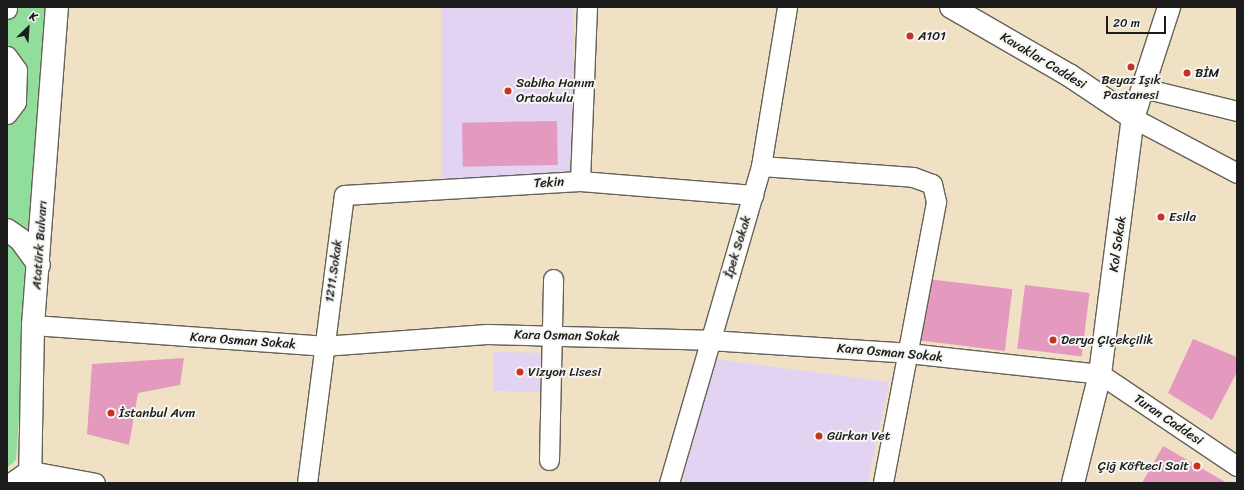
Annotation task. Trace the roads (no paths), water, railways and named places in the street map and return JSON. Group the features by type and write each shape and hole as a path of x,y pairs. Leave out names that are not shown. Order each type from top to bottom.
{"main road":[{"name":"Atatürk Bulvarı","path":"25,479 33,325 39,265 57,7"},
{"name":"Kavaklar Caddesi","path":"951,7 1069,75 1133,118"},
{"name":"Kol Sokak","path":"1073,483 1100,374 1133,118 1144,88 1169,7"},
{"path":"7,230 20,239 39,265"}],"street":[{"path":"580,181 586,7"},
{"name":"İpek Sokak","path":"669,483 709,340 761,166 787,7"},
{"path":"7,56 17,70 16,102 7,114"},
{"path":"1144,88 1237,111"},
{"path":"1133,118 1237,173"},
{"path":"761,166 913,177 932,184 936,202 883,483"},
{"name":"Tekin","path":"344,195 580,181 753,195"},
{"name":"1211.Sokak","path":"307,483 323,346 344,195"},
{"path":"549,460 554,336 553,279"},
{"name":"Kara Osman Sokak","path":"33,325 323,346 486,334 709,340 908,353 1100,374"},
{"name":"Turan Caddesi","path":"1100,374 1237,466"},
{"path":"25,479 95,483"}],"place":[{"name":"A101","path":"910,36"},
{"name":"Beyaz Işık Pastanesi","path":"1131,67"},
{"name":"BİM","path":"1187,73"},
{"name":"Sabiha Hanım Ortaokulu","path":"508,91"},
{"name":"Esila","path":"1161,217"},
{"name":"Derya Çiçekçilik","path":"1053,340"},
{"name":"Vizyon Lisesi","path":"520,372"},
{"name":"İstanbul Avm","path":"111,413"},
{"name":"Gürkan Vet","path":"819,436"},
{"name":"Çiğ Köfteci Sait","path":"1197,466"}]}
